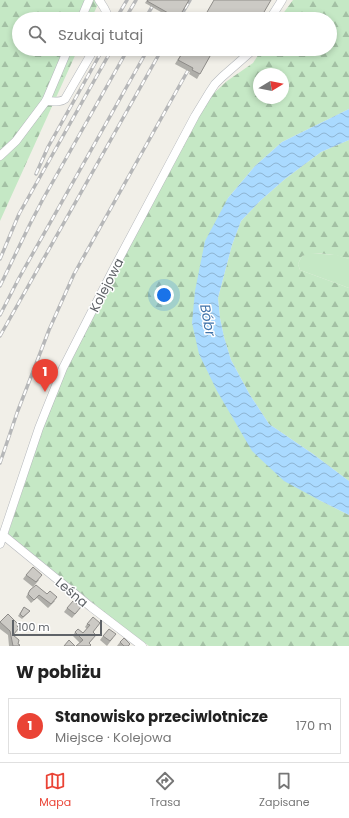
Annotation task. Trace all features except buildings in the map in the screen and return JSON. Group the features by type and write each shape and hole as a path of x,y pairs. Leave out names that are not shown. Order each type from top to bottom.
{"street":[{"path":"84,12 89,0"},
{"path":"99,0 106,12"},
{"path":"274,12 282,0"},
{"path":"0,156 16,140 46,101 65,56"},
{"path":"46,101 62,102 65,99 90,56"},
{"name":"Kolejowa","path":"0,544 39,428 63,368 195,116 209,93 222,77 246,56"},
{"name":"Leśna","path":"3,535 139,645"}],"green space":[{"path":"0,0 100,0 94,12 12,12 12,56 75,56 0,221"},
{"path":"293,0 349,0 349,109 282,142 255,166 228,198 192,323 319,500 349,515 349,646 149,646 109,616 8,534 41,433 67,368 112,275 206,104 213,94 227,81 253,63 258,56 337,56 337,12 284,12"},
{"path":"349,140 349,259 319,253 307,254 302,256 298,264 300,270 349,288 349,481 269,424 250,395 231,360 220,318 218,298 232,245 241,221 260,201 285,179 321,152"},
{"path":"309,253 337,255 349,259 349,288 300,270 298,264 302,256"}],"water":[{"name":"Bóbr","path":"349,109 349,140 321,152 285,179 260,201 241,221 232,245 218,298 220,318 231,360 250,395 269,424 349,481 349,515 284,481 252,451 217,391 199,354 192,323 195,291 205,241 228,198 255,166 282,142"}],"railway":[{"path":"120,12 127,0"},
{"path":"129,12 136,0"},
{"path":"149,12 156,0"},
{"path":"169,12 176,0"},
{"path":"183,12 190,0"},
{"path":"36,174 48,147 99,56"},
{"path":"0,259 19,214 108,56"},
{"path":"0,286 43,199 124,56"},
{"path":"0,315 19,278 144,56"},
{"path":"0,336 158,56"},
{"path":"0,463 17,413 49,330 74,274 196,56"}],"place":[{"name":"Stanowisko przeciwlotnicze","path":"45,392"}]}
